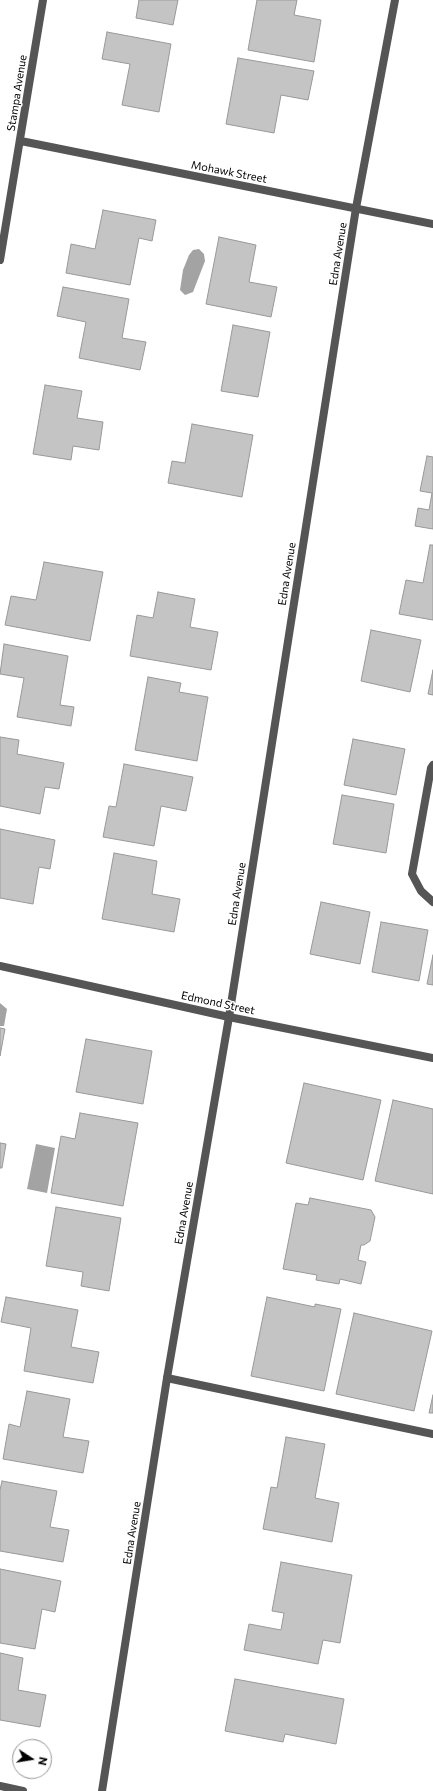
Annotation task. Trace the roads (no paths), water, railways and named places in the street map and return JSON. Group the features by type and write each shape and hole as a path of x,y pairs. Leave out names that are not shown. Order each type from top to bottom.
{"street":[{"name":"Stampa Avenue","path":"0,260 21,141 43,0"},
{"name":"Edna Avenue","path":"102,1791 168,1378 229,1016 356,208 395,0"},
{"name":"Mohawk Street","path":"21,141 433,224"},
{"path":"433,765 430,768 412,874 421,891 433,902"},
{"name":"Edmond Street","path":"0,966 229,1016 433,1058"},
{"path":"168,1378 433,1434"},
{"path":"0,1786 23,1791"}]}
